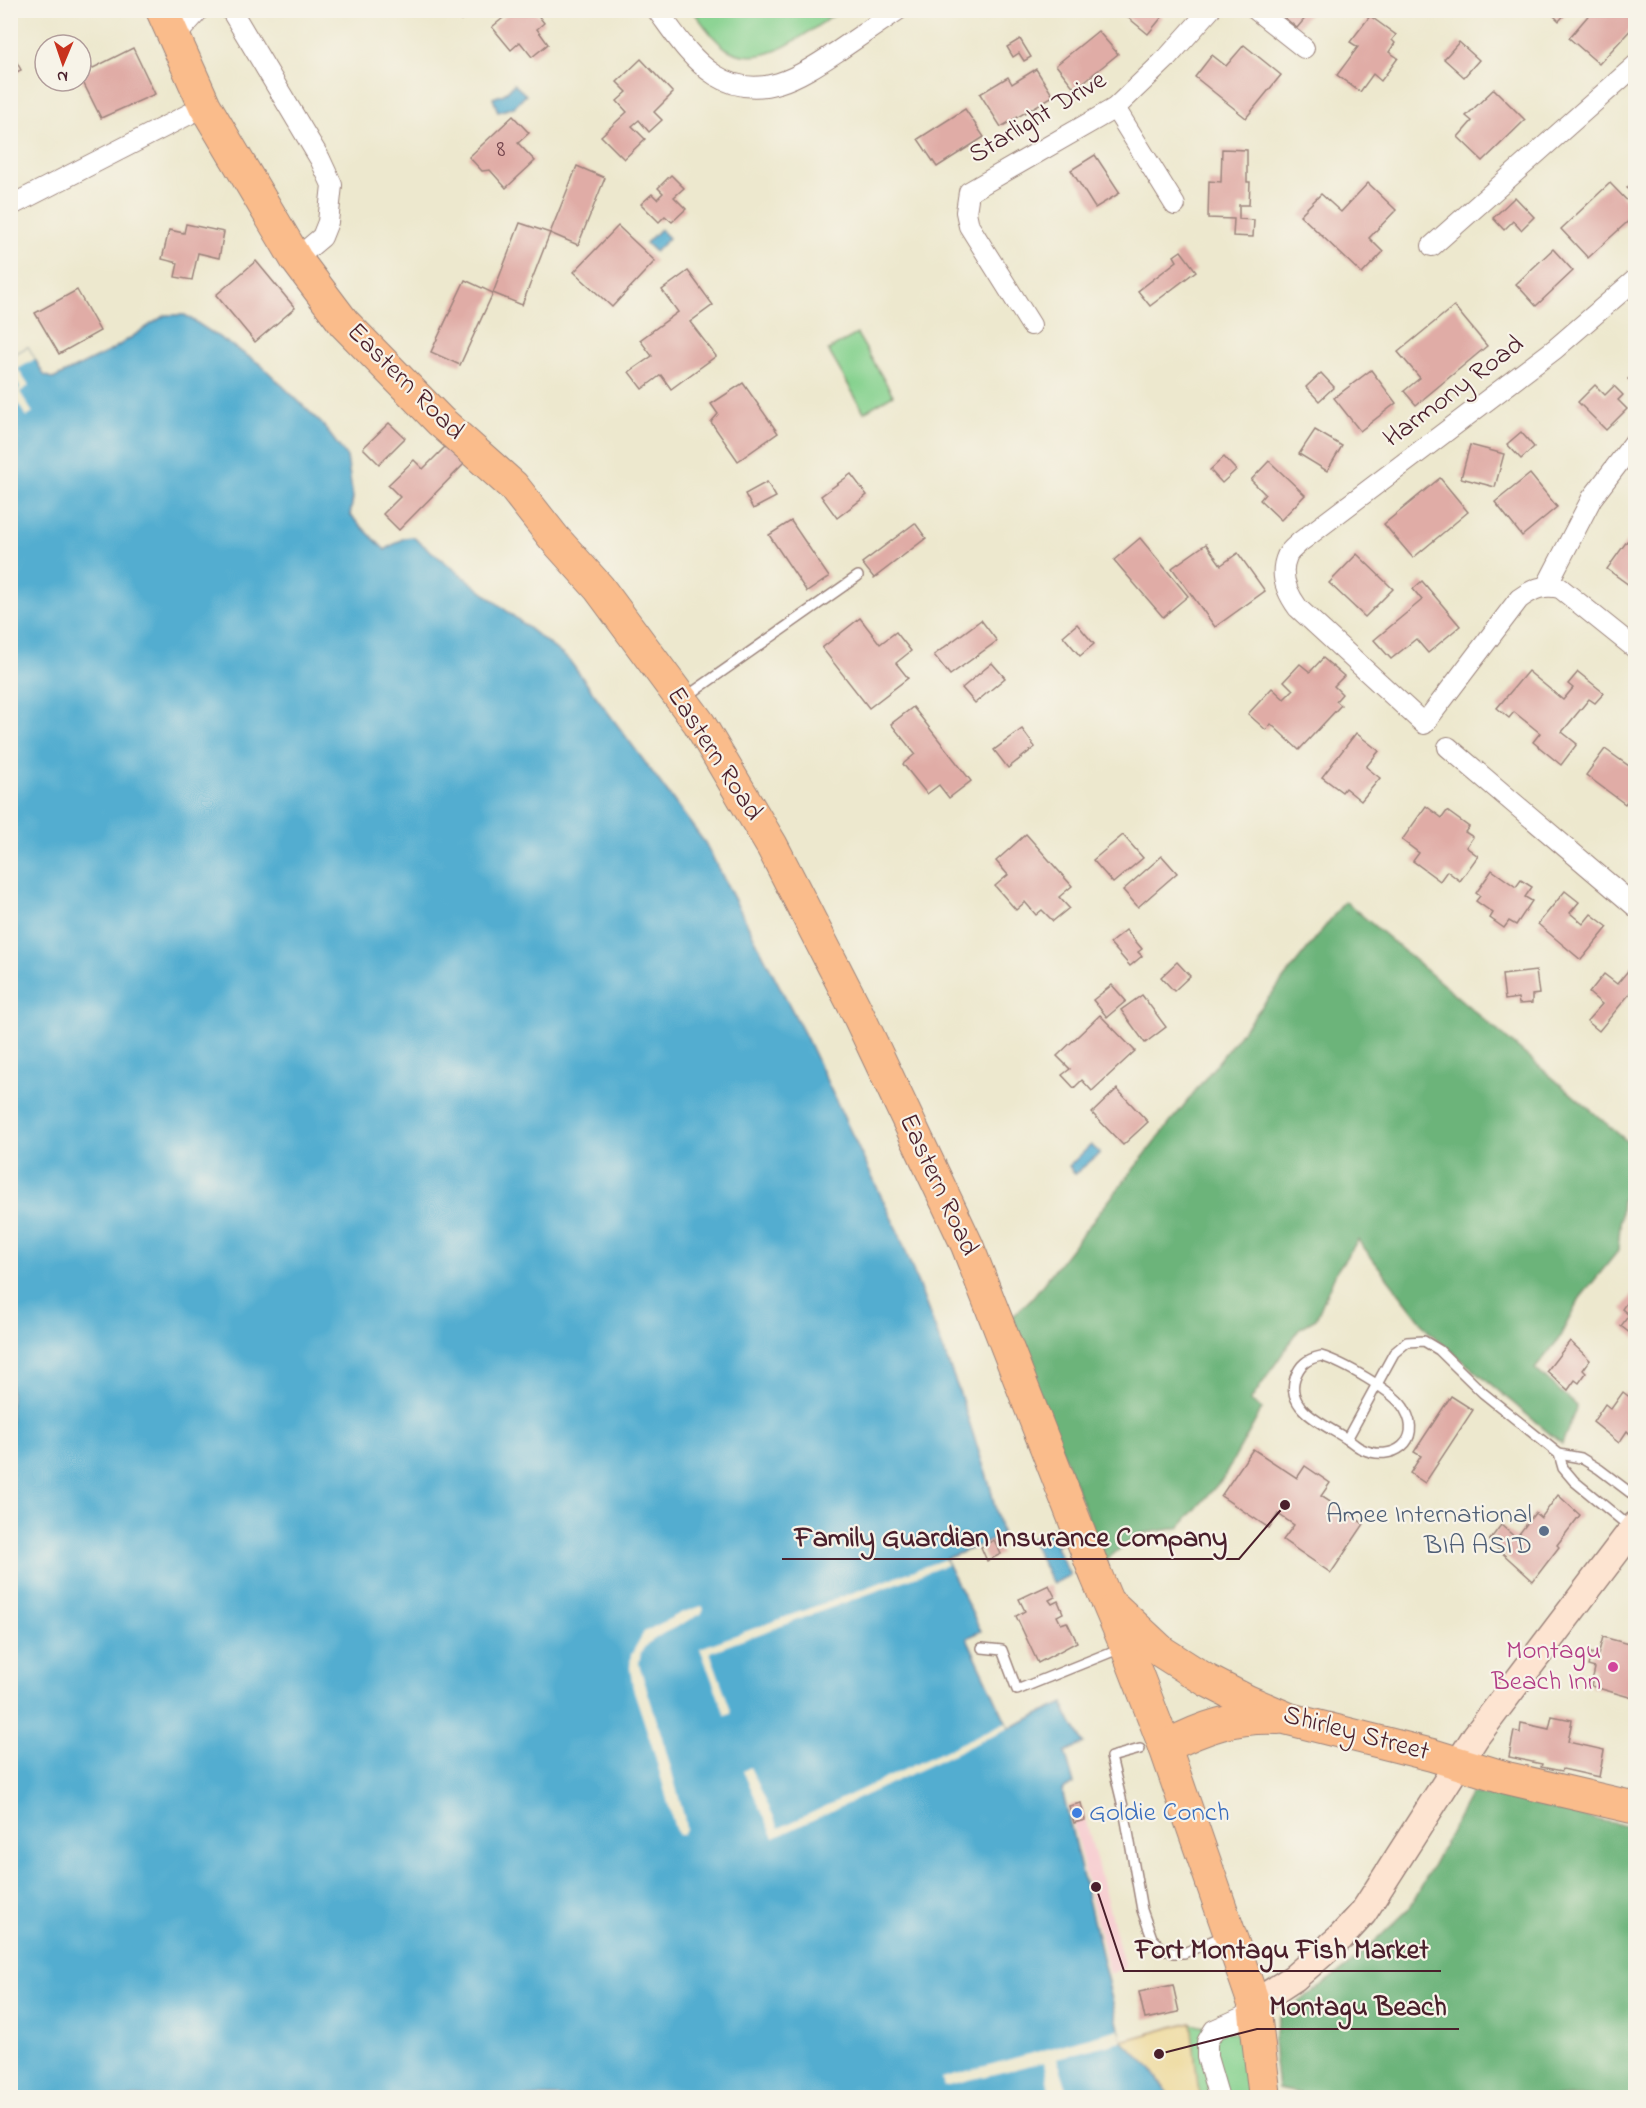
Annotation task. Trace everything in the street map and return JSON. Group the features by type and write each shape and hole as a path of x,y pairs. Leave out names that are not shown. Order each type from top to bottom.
{"highway":[{"name":"Eastern Road","path":"168,24 206,106 296,259 345,323 440,421 513,486 554,538 599,588 699,723 772,846 855,1008 962,1235 1126,1646 1153,1748 1254,2004 1265,2097"},
{"name":"Shirley Street","path":"1106,1599 1162,1652 1206,1680 1289,1719 1458,1762 1507,1778 1635,1808"},
{"path":"1153,1748 1225,1722 1257,1717 1289,1719"}],"main road":[{"path":"1254,2004 1294,1978 1341,1937 1363,1913 1458,1762 1632,1533"}],"street":[{"path":"168,24 199,10"},
{"path":"231,10 320,159 332,185 328,222 322,237 296,259"},
{"path":"657,10 687,50 715,75 737,84 761,86 780,83 801,75 898,10"},
{"name":"Starlight Drive","path":"1031,325 969,226 966,212 969,192 1115,108 1167,58 1210,10"},
{"path":"1256,10 1304,48"},
{"path":"1432,246 1635,65"},
{"path":"10,206 206,106"},
{"path":"1115,108 1175,205"},
{"name":"Harmony Road","path":"1547,585 1533,589 1519,599 1424,724 1298,608 1289,595 1284,571 1287,555 1300,542 1555,349 1635,279"},
{"path":"1635,440 1592,498 1547,585 1560,588 1635,649"},
{"path":"1448,747 1635,907"},
{"path":"1219,2097 1207,2057 1207,2042 1214,2030 1243,2017 1254,2004"}],"lane":[{"path":"681,700 858,576"},
{"path":"1347,1439 1394,1353 1407,1342 1424,1341 1439,1350 1483,1393 1559,1454 1581,1458 1635,1497"},
{"path":"1321,1356 1336,1361 1390,1394 1405,1408 1409,1420 1409,1433 1404,1445 1391,1454 1379,1455 1361,1449 1347,1439 1313,1419 1294,1397 1293,1384 1298,1371 1307,1360 1321,1356"},
{"path":"1559,1454 1563,1468 1574,1481 1632,1533"},
{"path":"982,1648 1002,1650 1017,1690 1126,1646"},
{"path":"1153,1748 1111,1757 1125,1815 1142,1910 1152,1938 1163,1949 1173,1953 1184,1953 1228,1934"}],"shaded area":[{"path":"1081,1803 1125,1968 1109,1974 1069,1806"}],"green space":[{"path":"693,11 840,11 786,46 756,55 741,55 722,45"},
{"path":"857,334 893,395 864,412 828,350"},
{"path":"1345,901 1635,1148 1635,1186 1622,1200 1618,1251 1580,1298 1558,1340 1535,1369 1577,1406 1562,1444 1431,1334 1358,1240 1336,1272 1316,1319 1300,1328 1250,1401 1262,1409 1224,1477 1179,1528 1138,1534 1105,1561 1010,1319 1032,1298"},
{"path":"1471,1794 1503,1798 1635,1828 1635,2097 1319,2097 1278,2089 1273,2043 1280,2016 1351,1964 1409,1909"},
{"path":"1191,2023 1248,2036 1254,2097 1199,2097"}],"sand":[{"path":"1191,2022 1199,2097 1141,2097 1122,2041"}],"water":[{"path":"514,84 526,95 514,107 498,112 493,98 504,94"},
{"path":"660,229 669,238 655,252 646,243"},
{"path":"165,315 185,315 260,364 322,424 347,457 353,498 350,515 385,550 404,538 413,537 569,660 705,843 806,1037 899,1234 959,1391 990,1486 1002,1536 945,1559 981,1631 967,1638 1009,1728 1064,1703 1066,1713 1084,1743 1065,1752 1074,1784 1062,1790 1119,2029 1122,2041 1150,2067 1170,2097 11,2097 10,357 28,347 44,375 53,379 112,350"},
{"path":"1091,1145 1100,1153 1075,1174 1069,1166"},
{"path":"1053,1527 1061,1542 1055,1545 1070,1575 1053,1584 1030,1539"}],"pier":[{"path":"28,347 35,359 18,369 29,386 20,392 33,413 27,417 12,394 20,388 11,372 10,357"},
{"path":"945,1559 947,1565 710,1652 732,1713 725,1715 700,1648"},
{"path":"702,1606 704,1609 701,1614 647,1644 641,1652 639,1664 684,1816 686,1829 683,1835 679,1835 675,1829 654,1752 633,1688 631,1655 644,1632 681,1613"},
{"path":"1006,1722 1009,1728 774,1838 743,1771 750,1767 779,1828"},
{"path":"1119,2029 1122,2041 1057,2058 1067,2089 1065,2097 1052,2097 1044,2062 944,2086 942,2078"}],"building":[{"path":"453,10 473,10 461,20"},
{"path":"513,10 534,10 544,23 537,29 548,44 532,57 520,42 511,50 492,27"},
{"path":"1119,10 1154,10 1162,17 1148,34"},
{"path":"1281,10 1312,10 1297,28 1279,13"},
{"path":"1548,10 1569,10 1559,21"},
{"path":"1593,10 1630,10 1636,16 1636,24 1599,64 1569,38"},
{"path":"1370,16 1396,35 1392,40 1395,43 1389,52 1398,58 1381,81 1373,74 1360,92 1337,75 1358,47 1350,42"},
{"path":"1098,31 1118,54 1075,89 1056,65"},
{"path":"1020,39 1031,57 1024,61 1019,53 1013,57 1007,47"},
{"path":"1459,42 1479,60 1464,77 1444,59"},
{"path":"1244,45 1281,75 1246,118 1195,77 1212,55 1226,66"},
{"path":"133,48 155,94 101,118 88,93 93,93 93,68"},
{"path":"10,50 21,70 10,75"},
{"path":"641,59 673,93 654,112 662,120 649,132 639,120 632,126 645,139 624,159 601,136 627,112 617,101 627,92 617,82"},
{"path":"1036,69 1053,96 1001,127 980,94 1008,77 1012,84"},
{"path":"1494,89 1525,120 1483,161 1458,137 1472,121 1466,116"},
{"path":"965,109 984,137 937,167 918,139"},
{"path":"513,116 529,133 518,143 535,161 506,188 490,170 482,171 469,157"},
{"path":"1222,149 1247,150 1247,182 1250,182 1249,205 1239,205 1239,219 1254,220 1253,237 1233,236 1234,219 1208,218 1209,181 1221,182"},
{"path":"1095,155 1120,193 1095,208 1071,170"},
{"path":"577,166 605,178 578,245 550,233"},
{"path":"671,175 684,188 674,197 686,209 672,222 665,216 659,222 641,204 652,194 657,199 663,193 658,188"},
{"path":"1636,178 1636,195 1627,188"},
{"path":"1368,183 1396,210 1369,238 1383,252 1362,274 1300,215 1321,194 1341,212"},
{"path":"1610,183 1636,210 1636,214 1588,258 1561,229"},
{"path":"1515,197 1534,217 1521,230 1513,221 1504,230 1493,218"},
{"path":"520,223 550,233 522,305 493,293"},
{"path":"186,224 224,232 219,258 198,253 192,280 175,277 178,263 162,259 169,230 184,233"},
{"path":"618,226 655,261 612,307 574,272"},
{"path":"1553,249 1573,271 1536,306 1516,284"},
{"path":"1181,251 1196,271 1150,306 1138,291 1177,261 1174,256"},
{"path":"256,261 295,308 255,342 216,295"},
{"path":"688,271 713,305 690,322 716,356 671,389 661,375 642,389 629,372 652,356 640,340 678,312 662,290"},
{"path":"465,280 493,293 460,365 431,352"},
{"path":"77,290 100,331 59,354 35,313"},
{"path":"1454,306 1487,346 1416,405 1404,391 1420,378 1398,352"},
{"path":"1371,370 1396,403 1360,431 1334,398"},
{"path":"1636,372 1636,387 1628,379"},
{"path":"1321,373 1334,387 1319,401 1306,387"},
{"path":"743,383 778,433 738,461 711,422 718,414 711,404"},
{"path":"1595,385 1605,395 1614,386 1623,395 1618,400 1627,409 1606,430 1578,402"},
{"path":"389,423 405,438 379,464 363,448"},
{"path":"1315,430 1342,446 1327,471 1299,454"},
{"path":"1521,432 1534,447 1521,459 1507,444"},
{"path":"450,442 468,460 399,530 383,514 400,497 388,485 414,460 423,469"},
{"path":"1470,445 1504,454 1495,487 1461,478"},
{"path":"1224,457 1236,470 1222,483 1210,470"},
{"path":"1269,461 1305,495 1281,520 1260,500 1265,494 1251,480"},
{"path":"851,474 867,495 837,518 821,496"},
{"path":"1530,474 1557,507 1522,536 1495,502"},
{"path":"1440,478 1468,512 1413,558 1384,524"},
{"path":"767,482 776,497 753,509 745,494"},
{"path":"791,521 829,577 807,592 769,535"},
{"path":"915,523 926,538 874,578 862,563"},
{"path":"1140,538 1188,596 1163,617 1114,560"},
{"path":"1627,541 1636,548 1636,590 1607,569"},
{"path":"1206,544 1221,565 1238,553 1265,591 1215,627 1172,568"},
{"path":"1357,554 1393,589 1365,617 1329,583"},
{"path":"1422,581 1460,626 1428,653 1416,639 1391,659 1374,640 1422,600 1413,589"},
{"path":"860,618 880,644 896,632 911,651 896,663 908,678 869,708 822,648"},
{"path":"981,620 997,641 950,675 934,655"},
{"path":"1077,624 1094,644 1080,656 1063,636"},
{"path":"1323,658 1344,676 1334,686 1342,694 1336,701 1341,705 1299,750 1271,724 1266,730 1248,714 1272,688 1284,699 1293,690 1284,681 1300,664 1310,672"},
{"path":"992,663 1005,678 975,703 962,688"},
{"path":"1528,671 1563,700 1573,688 1568,684 1578,672 1604,693 1595,703 1589,699 1562,732 1577,744 1561,765 1533,742 1540,733 1514,712 1509,718 1497,708"},
{"path":"913,707 971,781 949,798 939,785 927,794 903,764 915,754 891,724"},
{"path":"1022,729 1035,747 1008,768 994,750"},
{"path":"1356,733 1379,751 1366,767 1380,778 1361,801 1345,788 1342,792 1322,777"},
{"path":"1605,749 1636,771 1636,797 1632,794 1625,804 1586,775"},
{"path":"1426,806 1442,818 1447,811 1469,827 1465,832 1473,837 1466,847 1478,856 1460,881 1447,871 1440,881 1413,861 1419,853 1402,840"},
{"path":"1026,834 1072,886 1059,897 1069,908 1053,921 1042,910 1036,915 1025,902 1016,910 995,886 1008,875 996,861"},
{"path":"1123,835 1143,858 1113,883 1093,860"},
{"path":"1162,856 1177,873 1138,907 1123,890"},
{"path":"1492,870 1516,887 1521,880 1532,887 1525,897 1532,901 1516,925 1509,921 1504,928 1490,918 1493,913 1476,901 1480,896 1476,893"},
{"path":"1565,891 1579,902 1570,913 1583,924 1591,914 1608,927 1581,960 1538,924"},
{"path":"1126,930 1142,949 1138,952 1142,956 1130,966 1110,943"},
{"path":"1636,961 1636,986 1599,1031 1587,1021 1602,1004 1589,993 1604,974 1617,984"},
{"path":"1177,962 1190,976 1174,991 1161,977"},
{"path":"1536,971 1539,994 1532,995 1532,1003 1519,1004 1518,998 1505,1000 1502,975"},
{"path":"1112,985 1126,1001 1107,1017 1093,1000"},
{"path":"1142,995 1166,1027 1145,1043 1121,1010"},
{"path":"1100,1015 1135,1051 1092,1091 1082,1080 1074,1088 1062,1075 1070,1069 1057,1056"},
{"path":"1117,1089 1148,1122 1123,1145 1092,1113"},
{"path":"1636,1289 1636,1338 1621,1326 1629,1315 1622,1309"},
{"path":"1570,1341 1590,1360 1583,1370 1586,1373 1579,1383 1575,1380 1568,1390 1547,1371"},
{"path":"1623,1392 1636,1402 1636,1425 1630,1434 1627,1431 1619,1443 1593,1422 1605,1404 1611,1409"},
{"path":"1451,1396 1473,1410 1425,1483 1410,1473 1421,1456 1414,1452"},
{"path":"1253,1449 1297,1478 1305,1466 1330,1483 1321,1496 1364,1524 1331,1573 1283,1540 1294,1525 1278,1514 1269,1528 1221,1496"},
{"name":"Amee International BIA ASID","path":"1558,1495 1580,1515 1533,1581 1489,1541 1501,1525 1516,1538 1535,1513 1541,1518"},
{"path":"994,1540 1001,1554 987,1561 981,1547"},
{"path":"1049,1585 1055,1597 1049,1600 1052,1604 1058,1601 1063,1613 1057,1616 1061,1624 1067,1622 1077,1642 1038,1663 1016,1616 1025,1611 1019,1599"},
{"name":"Montagu Beach Inn","path":"1603,1637 1636,1646 1636,1699 1591,1686 1595,1668 1588,1666 1591,1653 1598,1655"},
{"path":"1552,1716 1572,1720 1568,1742 1604,1750 1599,1777 1541,1767 1542,1764 1509,1757 1514,1731 1520,1733 1521,1723 1549,1729"},
{"name":"Goldie Conch","path":"1081,1803 1085,1820 1074,1823 1069,1806"},
{"path":"1173,1985 1179,2012 1145,2019 1139,1992"}],"place":[{"name":"Family Guardian Insurance Company","path":"1285,1505"},
{"name":"Amee International BIA ASID","path":"1544,1531"},
{"name":"Montagu Beach Inn","path":"1613,1667"},
{"name":"Goldie Conch","path":"1077,1813"},
{"name":"Fort Montagu Fish Market","path":"1096,1887"},
{"name":"Montagu Beach","path":"1159,2054"}]}
